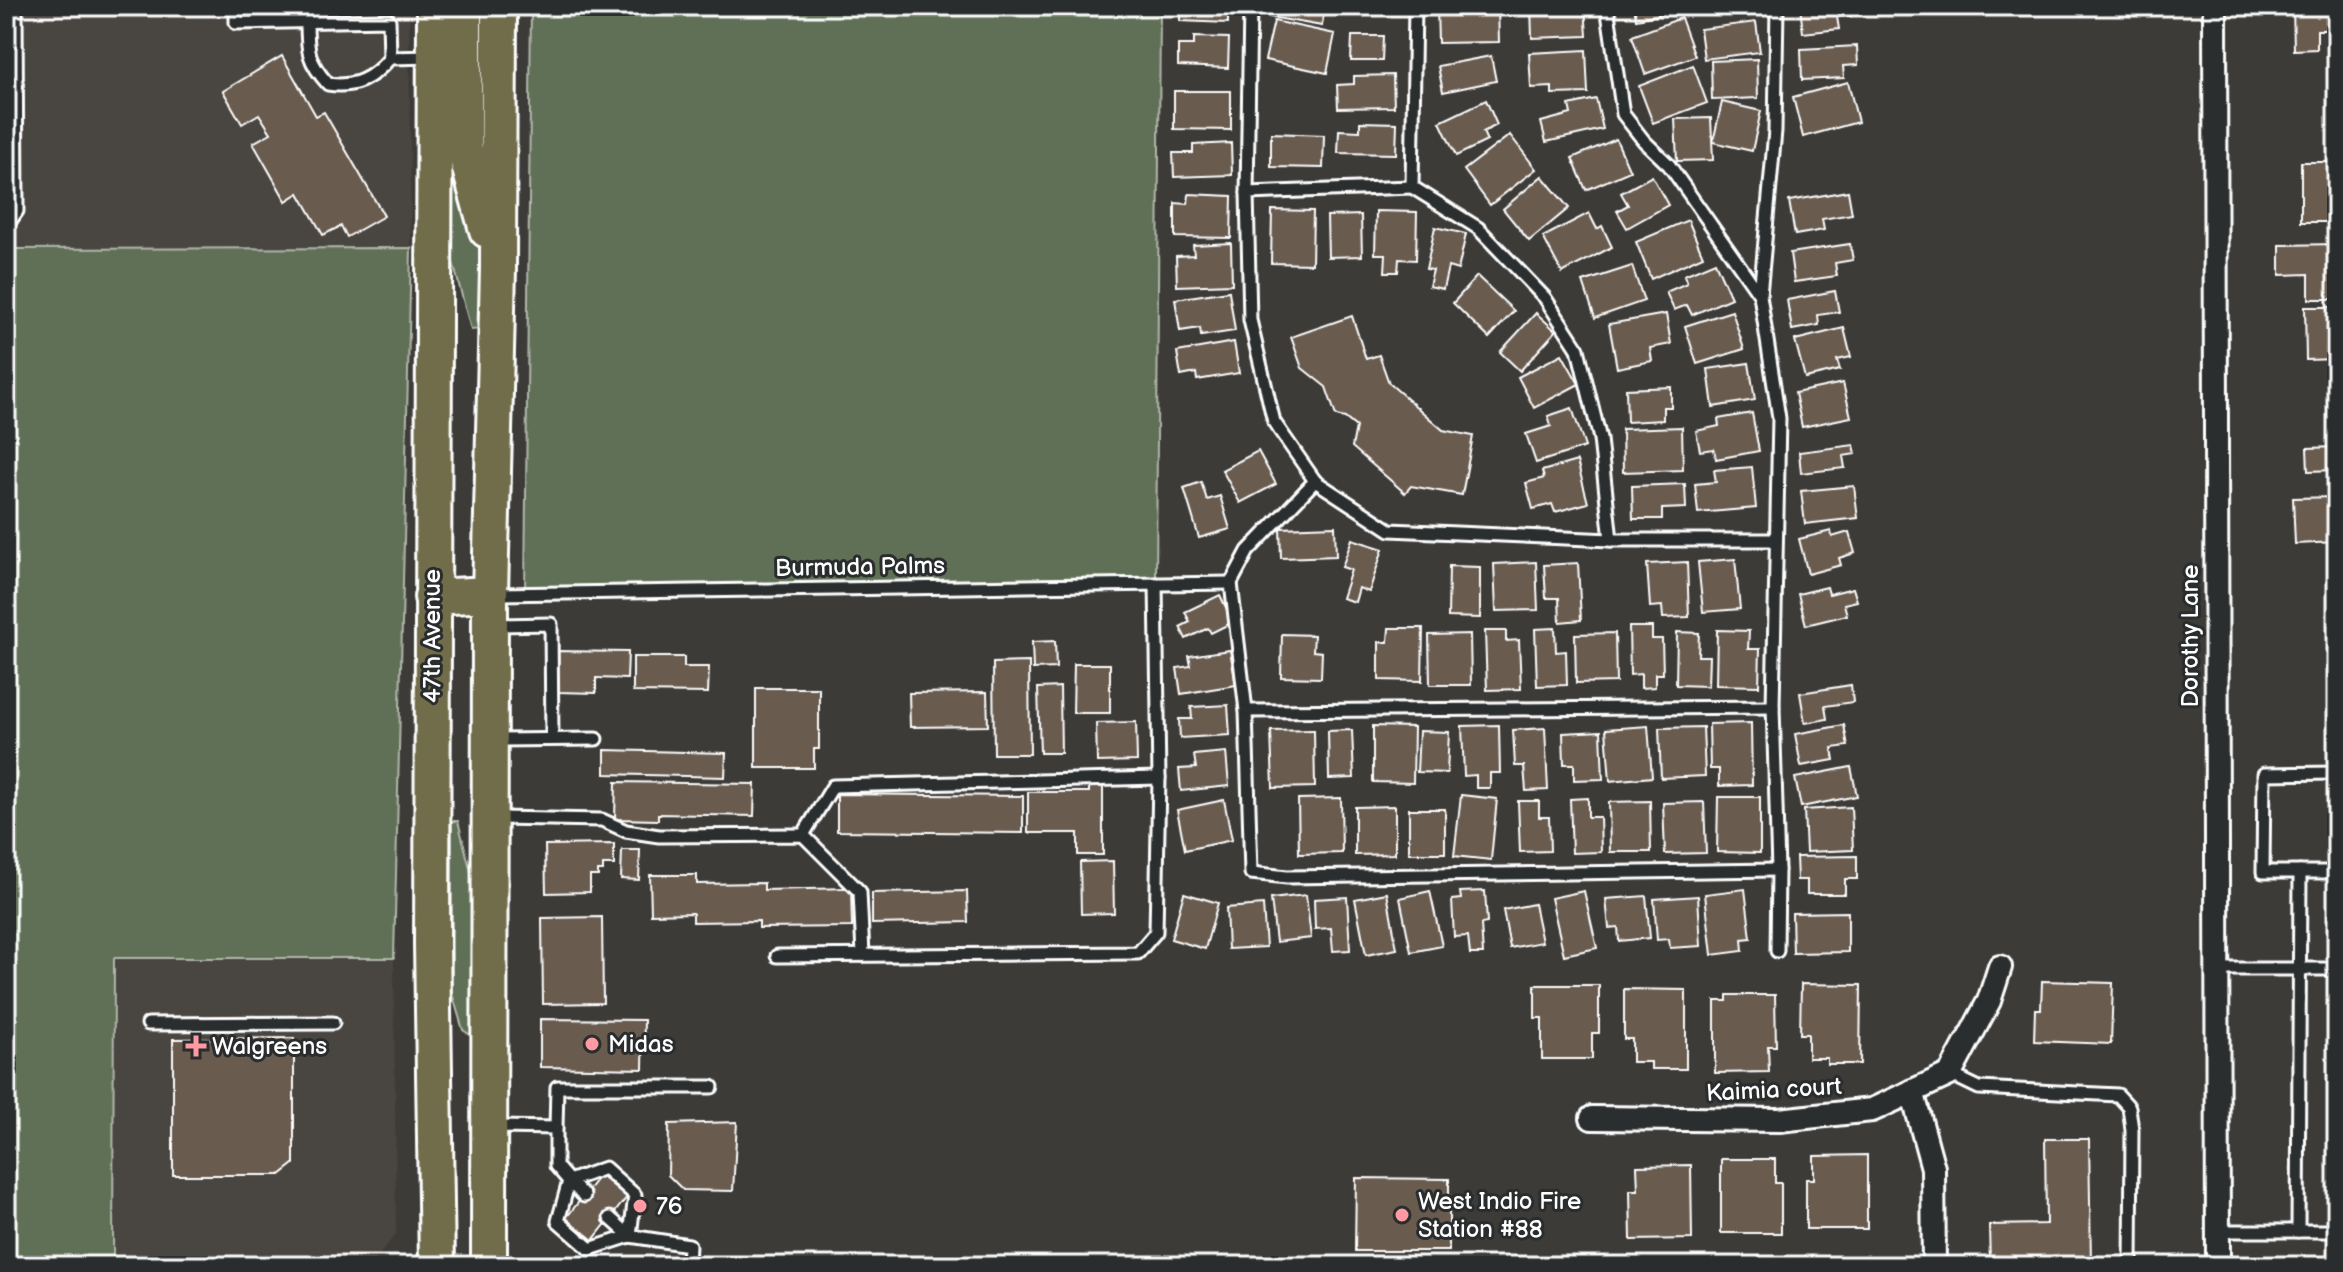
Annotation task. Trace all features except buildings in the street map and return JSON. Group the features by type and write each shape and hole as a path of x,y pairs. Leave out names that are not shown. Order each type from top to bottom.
{"main road":[{"name":"47th Avenue","path":"435,6 432,944 437,1266"},
{"path":"464,6 464,147 498,269"},
{"path":"489,1266 490,610 498,269 499,6"},
{"path":"432,597 490,610"}],"street":[{"name":"Dorothy Lane","path":"2215,6 2218,1266"},
{"path":"1950,1074 1989,1001 2000,967"},
{"name":"Kaimia court","path":"1592,1118 1779,1120 1872,1110 1950,1074"},
{"path":"1912,1091 1933,1168 1934,1266"}],"lane":[{"path":"6,227 17,211 16,6"},
{"path":"236,6 236,23 307,21 389,20 390,58 366,81 347,87 328,84 315,69 307,51 307,21"},
{"path":"1250,6 1247,193 1250,320 1274,422 1315,481 1390,530 1611,540 1775,540"},
{"path":"1412,187 1415,6"},
{"path":"1607,6 1623,114 1644,141 1669,165 1760,295"},
{"path":"1777,6 1775,131 1760,295 1779,418 1773,707 1777,951"},
{"path":"390,58 435,57"},
{"path":"1247,193 1412,187 1478,228 1545,298 1578,349 1600,439 1611,540"},
{"path":"1315,481 1248,551 1231,583 1246,711 1251,873 1287,877 1778,870"},
{"name":"Burmuda Palms","path":"490,610 1231,583"},
{"path":"777,956 1138,953 1156,932 1159,778 1156,584"},
{"path":"490,610 551,624 552,739"},
{"path":"1246,711 1773,707"},
{"path":"489,740 596,739"},
{"path":"2337,773 2264,774 2263,872 2337,872"},
{"path":"803,835 833,786 1159,778"},
{"path":"489,818 602,820 626,831 659,836 803,835 860,892 863,955"},
{"path":"2298,1231 2300,872"},
{"path":"2217,969 2337,969"},
{"path":"148,1024 333,1023"},
{"path":"1950,1074 1979,1088 2118,1095 2129,1107 2132,1130 2131,1266"},
{"path":"584,1196 556,1166 557,1087 712,1087"},
{"path":"489,1127 556,1128"},
{"path":"569,1181 605,1168 635,1195 630,1236"},
{"path":"569,1181 558,1221 590,1249 630,1236 689,1245 688,1266"},
{"path":"610,1218 630,1236"},
{"path":"2218,1231 2337,1231"}],"shaded area":[{"path":"6,6 409,6 411,248 6,249"},
{"path":"114,958 394,958 396,1234 370,1266 113,1266"}],"green space":[{"path":"531,6 1160,6 1156,584 525,594"},
{"path":"461,174 479,245 480,329 471,330 453,262 453,175"},
{"path":"411,248 394,958 114,958 113,1266 6,1266 6,249"},
{"path":"452,821 458,821 476,892 473,1033 469,1034 463,1030 452,993"}],"place":[{"name":"Midas","path":"592,1044"},
{"name":"Walgreens","path":"196,1046"},
{"name":"76","path":"640,1206"},
{"name":"West Indio Fire Station #88","path":"1402,1215"}]}
